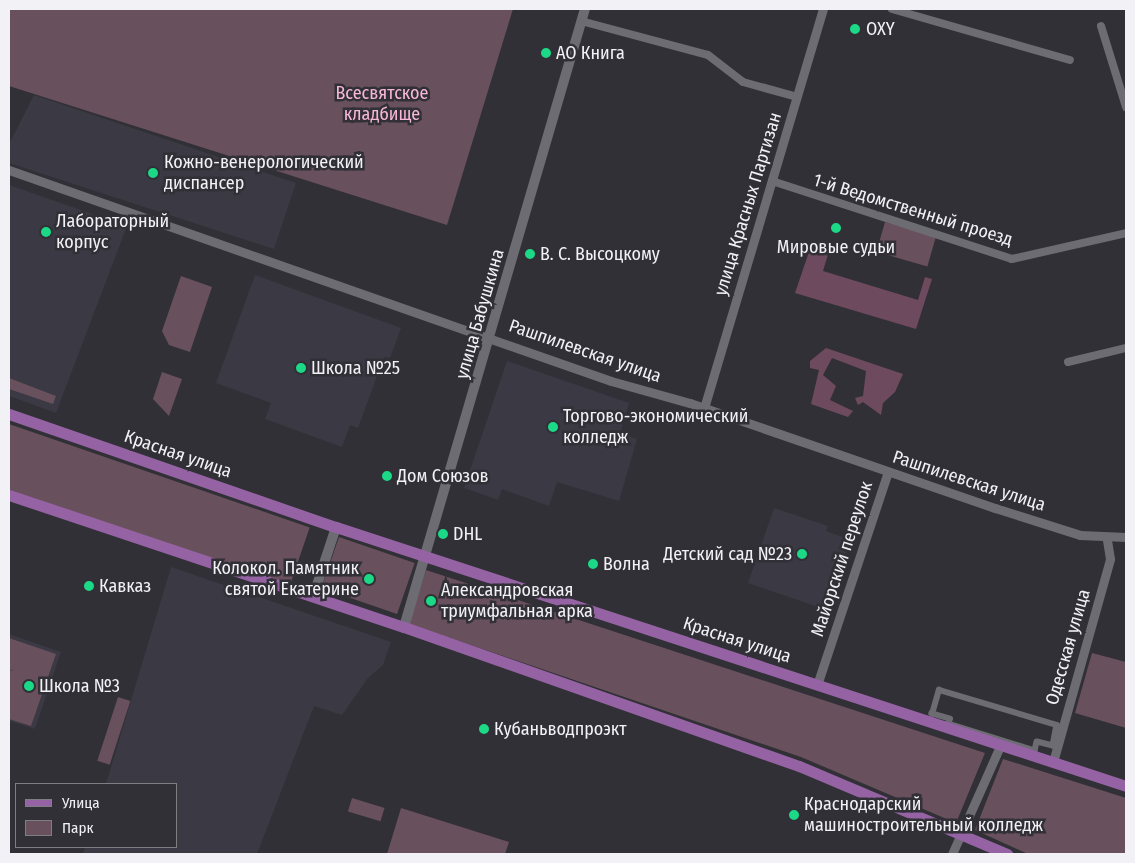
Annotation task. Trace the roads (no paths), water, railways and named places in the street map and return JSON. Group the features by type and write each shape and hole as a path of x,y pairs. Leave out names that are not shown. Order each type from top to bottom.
{"main road":[{"name":"улица Бабушкина","path":"404,627 491,337 585,9"},
{"name":"Красная улица","path":"9,414 336,527 1126,786"},
{"path":"9,495 404,627 798,766 1007,854"},
{"path":"313,597 336,527"}],"street":[{"name":"улица Красных Партизан","path":"704,408 823,9"},
{"path":"892,9 1070,60"},
{"path":"581,21 708,55 743,82 797,97"},
{"path":"1101,26 1126,107"},
{"name":"Рашпилевская улица","path":"9,170 491,337 611,381 704,408 888,472 1080,535 1107,539 1126,537"},
{"name":"1-й Ведомственный проезд","path":"772,181 1012,259 1046,253 1126,233"},
{"path":"1068,362 1126,348"},
{"name":"Майорский переулок","path":"817,685 888,472"},
{"name":"Одесская улица","path":"1053,762 1110,559 1107,539"},
{"path":"939,690 1057,724 1052,746 1037,742 1035,750 948,724 950,719 932,714 939,690"},
{"path":"952,854 1000,746"}],"place":[{"name":"OXY","path":"855,29"},
{"name":"АО Книга","path":"546,53"},
{"name":"Кожно-венерологический диспансер","path":"153,173"},
{"name":"Мировые судьи","path":"836,228"},
{"name":"Лабораторный корпус","path":"46,232"},
{"name":"В. С. Высоцкому","path":"530,254"},
{"name":"Школа №25","path":"301,368"},
{"name":"Торгово-экономический колледж","path":"553,427"},
{"name":"Дом Союзов","path":"387,476"},
{"name":"DHL","path":"443,534"},
{"name":"Детский сад №23","path":"802,554"},
{"name":"Волна","path":"593,564"},
{"name":"Колокол. Памятник святой Екатерине","path":"369,579"},
{"name":"Кавказ","path":"89,586"},
{"name":"Александровская триумфальная арка","path":"431,601"},
{"name":"Школа №3","path":"29,686"},
{"name":"Кубаньводпроэкт","path":"484,729"},
{"name":"Краснодарский машиностроительный колледж","path":"794,815"}],"park label":[{"name":"Всесвятское кладбище","path":"382,104"}]}
